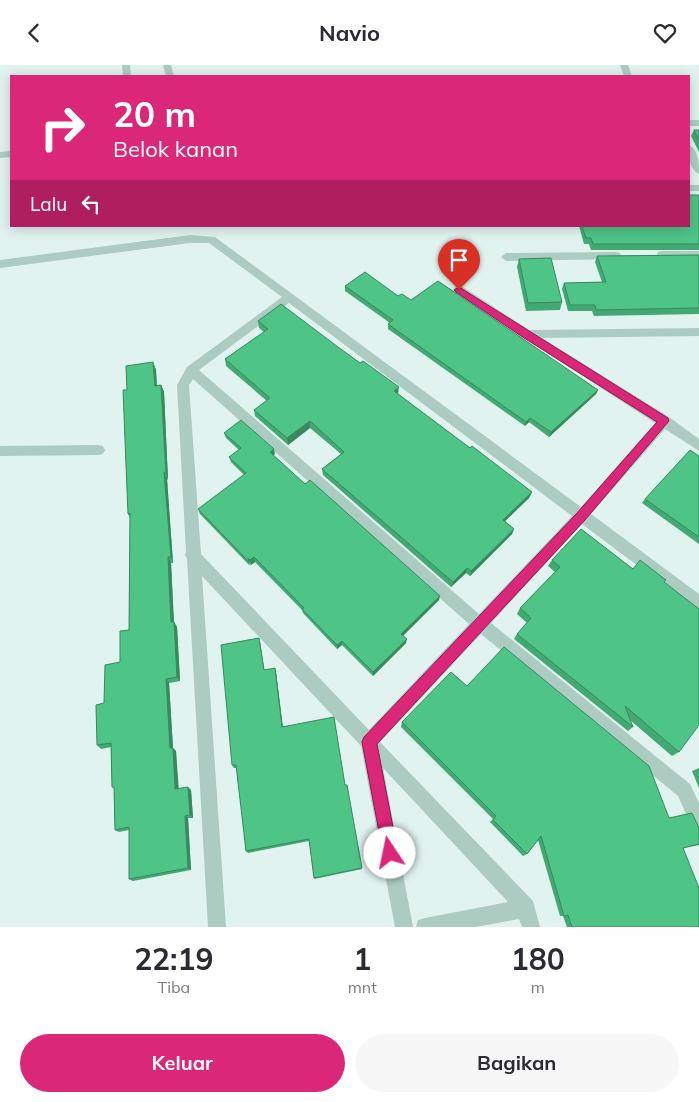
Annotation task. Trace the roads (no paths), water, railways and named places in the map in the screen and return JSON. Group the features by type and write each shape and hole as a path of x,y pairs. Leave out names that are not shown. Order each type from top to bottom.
{"street":[{"path":"690,150 699,171"},
{"path":"0,264 200,238 211,239 699,603"},
{"path":"651,255 699,255"},
{"path":"506,257 631,256"},
{"path":"459,290 524,334 664,421 699,446"},
{"path":"217,927 182,385 191,370 290,297"},
{"path":"524,334 699,332"},
{"path":"191,370 479,623 684,790 699,823"},
{"path":"369,742 581,516 664,421"},
{"path":"0,451 98,450"},
{"path":"192,555 526,908 531,927"},
{"path":"369,742 404,927"},
{"path":"425,927 526,908"}]}
